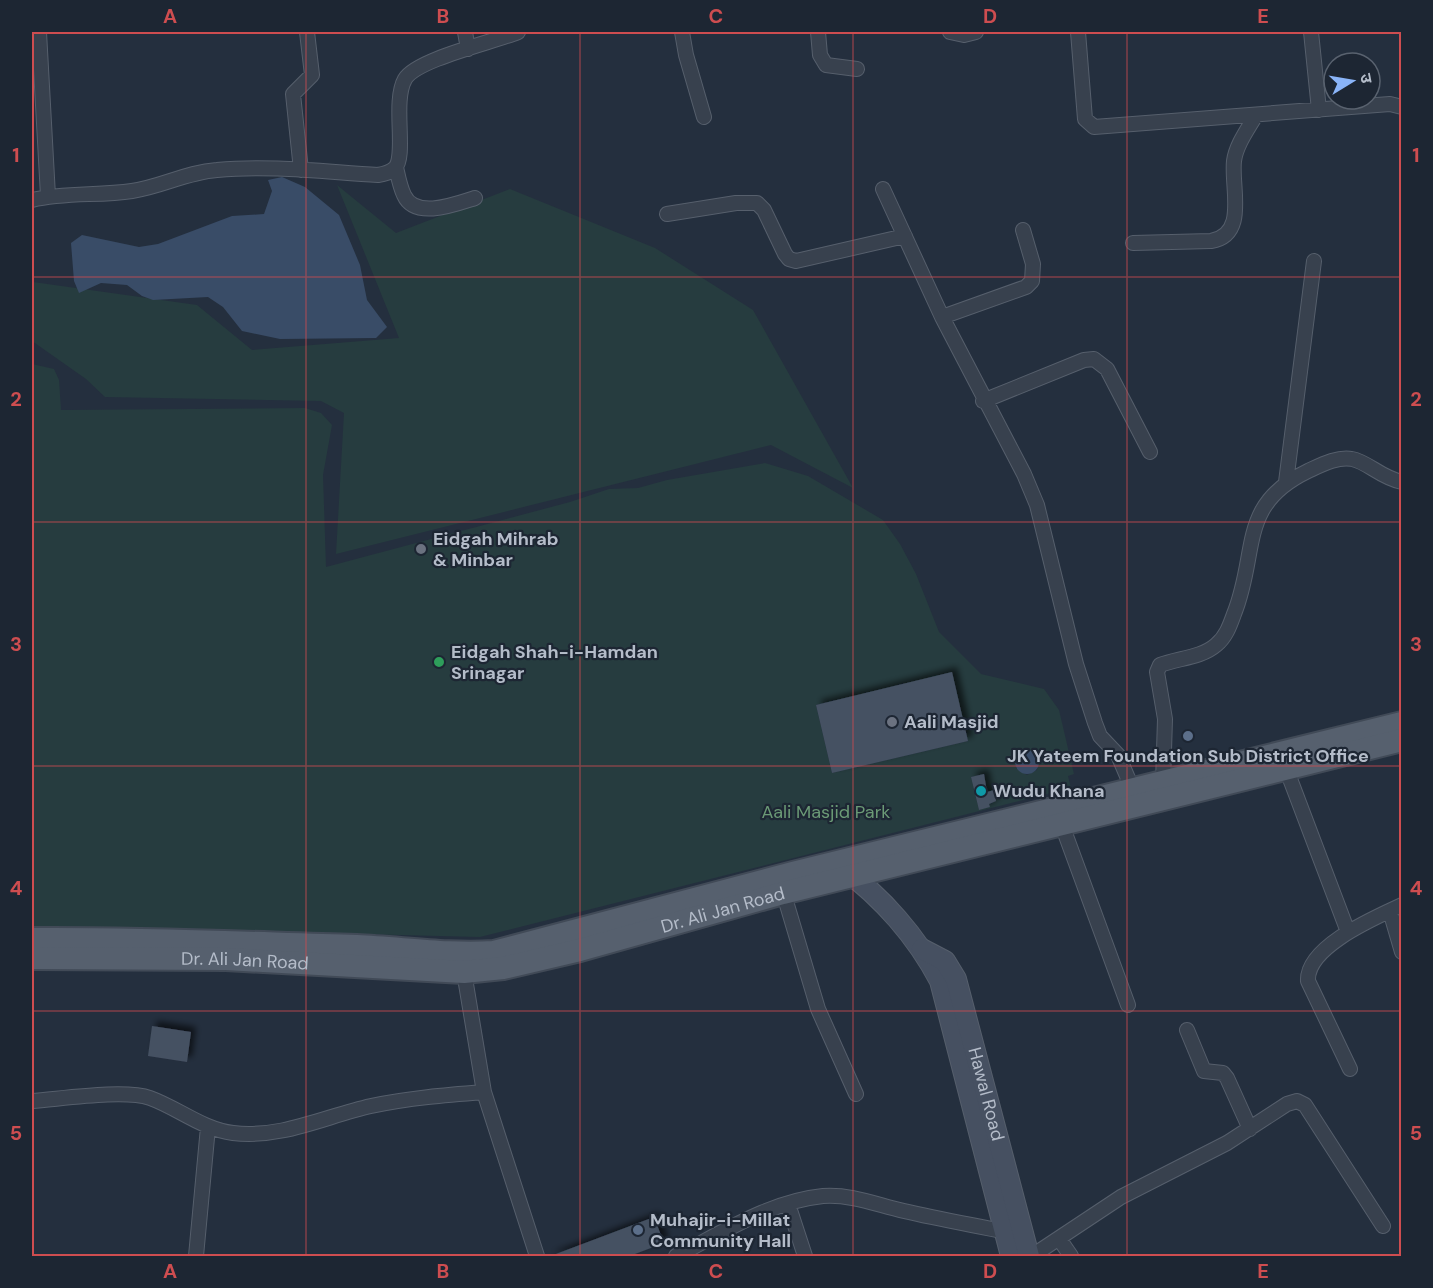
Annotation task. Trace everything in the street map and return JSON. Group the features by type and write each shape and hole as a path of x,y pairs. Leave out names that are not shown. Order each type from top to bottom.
{"main road":[{"name":"Dr. Ali Jan Road","path":"32,939 147,937 503,968 580,950 781,885 834,863 1062,825 1401,723"},
{"name":"Dr. Ali Jan Road","path":"781,885 853,876 968,839 1163,782 1401,740"},
{"name":"Hawal Road","path":"834,863 853,876 879,900 922,949 940,981 950,1011 1007,1232 1011,1257"},
{"name":"Hawal Road","path":"922,949 945,961 956,979 1030,1257"},
{"name":"Dr. Ali Jan Road","path":"32,958 463,963"}],"street":[{"path":"39,32 48,196"},
{"path":"302,170 293,94 312,75 307,32"},
{"path":"465,32 468,49"},
{"path":"475,198 448,207 418,207 408,202 403,194 396,167 399,157 399,95 406,76 421,65 518,32"},
{"path":"682,32 686,56 704,117"},
{"path":"818,32 820,55 826,65 857,69"},
{"path":"950,32 964,35 976,32"},
{"path":"1078,32 1085,119 1094,127 1390,104 1401,107"},
{"path":"1311,32 1319,110"},
{"path":"1133,243 1212,241 1222,239 1230,232 1234,216 1234,162 1237,150 1256,115"},
{"path":"32,200 48,196 98,195 135,191 174,178 215,170 302,170 378,175 396,167"},
{"path":"883,189 942,317 983,401 1024,474 1037,505 1076,664 1095,723 1100,736 1122,761 1133,790"},
{"path":"667,214 736,203 757,203 764,210 785,254 789,259 796,261 904,236"},
{"path":"942,317 1026,287 1032,280 1033,264 1023,230"},
{"path":"1286,482 1314,261"},
{"path":"983,401 1084,360 1094,359 1107,369 1150,452"},
{"path":"1163,782 1165,719 1157,672 1160,665 1196,656 1216,646 1227,632 1237,606 1257,519 1263,504 1286,482 1320,466 1350,458 1389,479 1401,482"},
{"path":"1283,760 1348,932"},
{"path":"1062,825 1128,1005"},
{"path":"781,885 818,1009 856,1094"},
{"path":"1350,1069 1308,981 1307,970 1313,961 1348,932 1396,908 1401,952"},
{"path":"463,963 484,1092 537,1257"},
{"path":"1187,1030 1204,1071 1223,1073 1227,1078 1250,1129"},
{"path":"32,1101 129,1095 150,1098 208,1127 234,1133 265,1133 300,1127 369,1106 414,1098 484,1092"},
{"path":"1030,1257 1060,1240 1121,1197 1250,1129 1287,1104 1297,1101 1305,1106 1383,1226"},
{"path":"196,1257 208,1127"},
{"path":"676,1257 758,1215 788,1204 824,1196 858,1198 1007,1232"},
{"path":"788,1204 805,1257"},
{"path":"1060,1240 1071,1257"}],"green space":[{"path":"337,185 396,233 510,189 655,248 753,310 853,488 771,445 336,554 344,413 321,401 105,397 86,379 32,341 33,282 197,305 252,350 399,338"},
{"name":"Eidgah Shah-i-Hamdan Srinagar","path":"32,364 54,369 59,380 61,410 305,408 321,413 332,425 323,475 326,567 570,502 609,489 638,488 667,480 765,463 808,476 883,520 900,544 916,574 939,632 981,674 1044,689 1059,710 1074,774 1068,776 1071,788 480,937 32,926","holes":["952,673 968,741 832,773 816,705","1033,751 1039,758 1037,770 1027,775 1017,769 1015,761 1018,754","984,774 987,792 994,790 996,801 989,804 990,807 979,810 971,777"]}],"water":[{"path":"282,177 305,187 339,215 360,265 367,300 387,327 376,338 280,339 242,331 223,307 208,297 153,300 142,296 127,285 101,283 79,293 74,281 71,243 82,235 139,247 158,244 232,216 264,214 272,191 268,180"},
{"path":"1027,750 1036,753 1039,762 1036,771 1027,774 1018,771 1015,762 1018,753"}],"building":[{"name":"Aali Masjid","path":"952,672 968,741 832,773 816,705"},
{"name":"Wudu Khana","path":"984,774 987,792 994,790 996,801 989,804 990,807 979,810 971,777"},
{"path":"152,1026 191,1032 187,1062 148,1056"},
{"name":"Muhajir-i-Millat Community Hall","path":"654,1217 664,1243 627,1257 548,1257"}],"place":[{"name":"Eidgah Mihrab & Minbar","path":"421,549"},
{"name":"Eidgah Shah-i-Hamdan Srinagar","path":"439,662"},
{"name":"Aali Masjid","path":"892,722"},
{"name":"JK Yateem Foundation Sub District Office","path":"1188,736"},
{"name":"Wudu Khana","path":"981,791"},
{"name":"Muhajir-i-Millat Community Hall","path":"638,1230"}],"park label":[{"name":"Aali Masjid Park","path":"826,812"}]}
